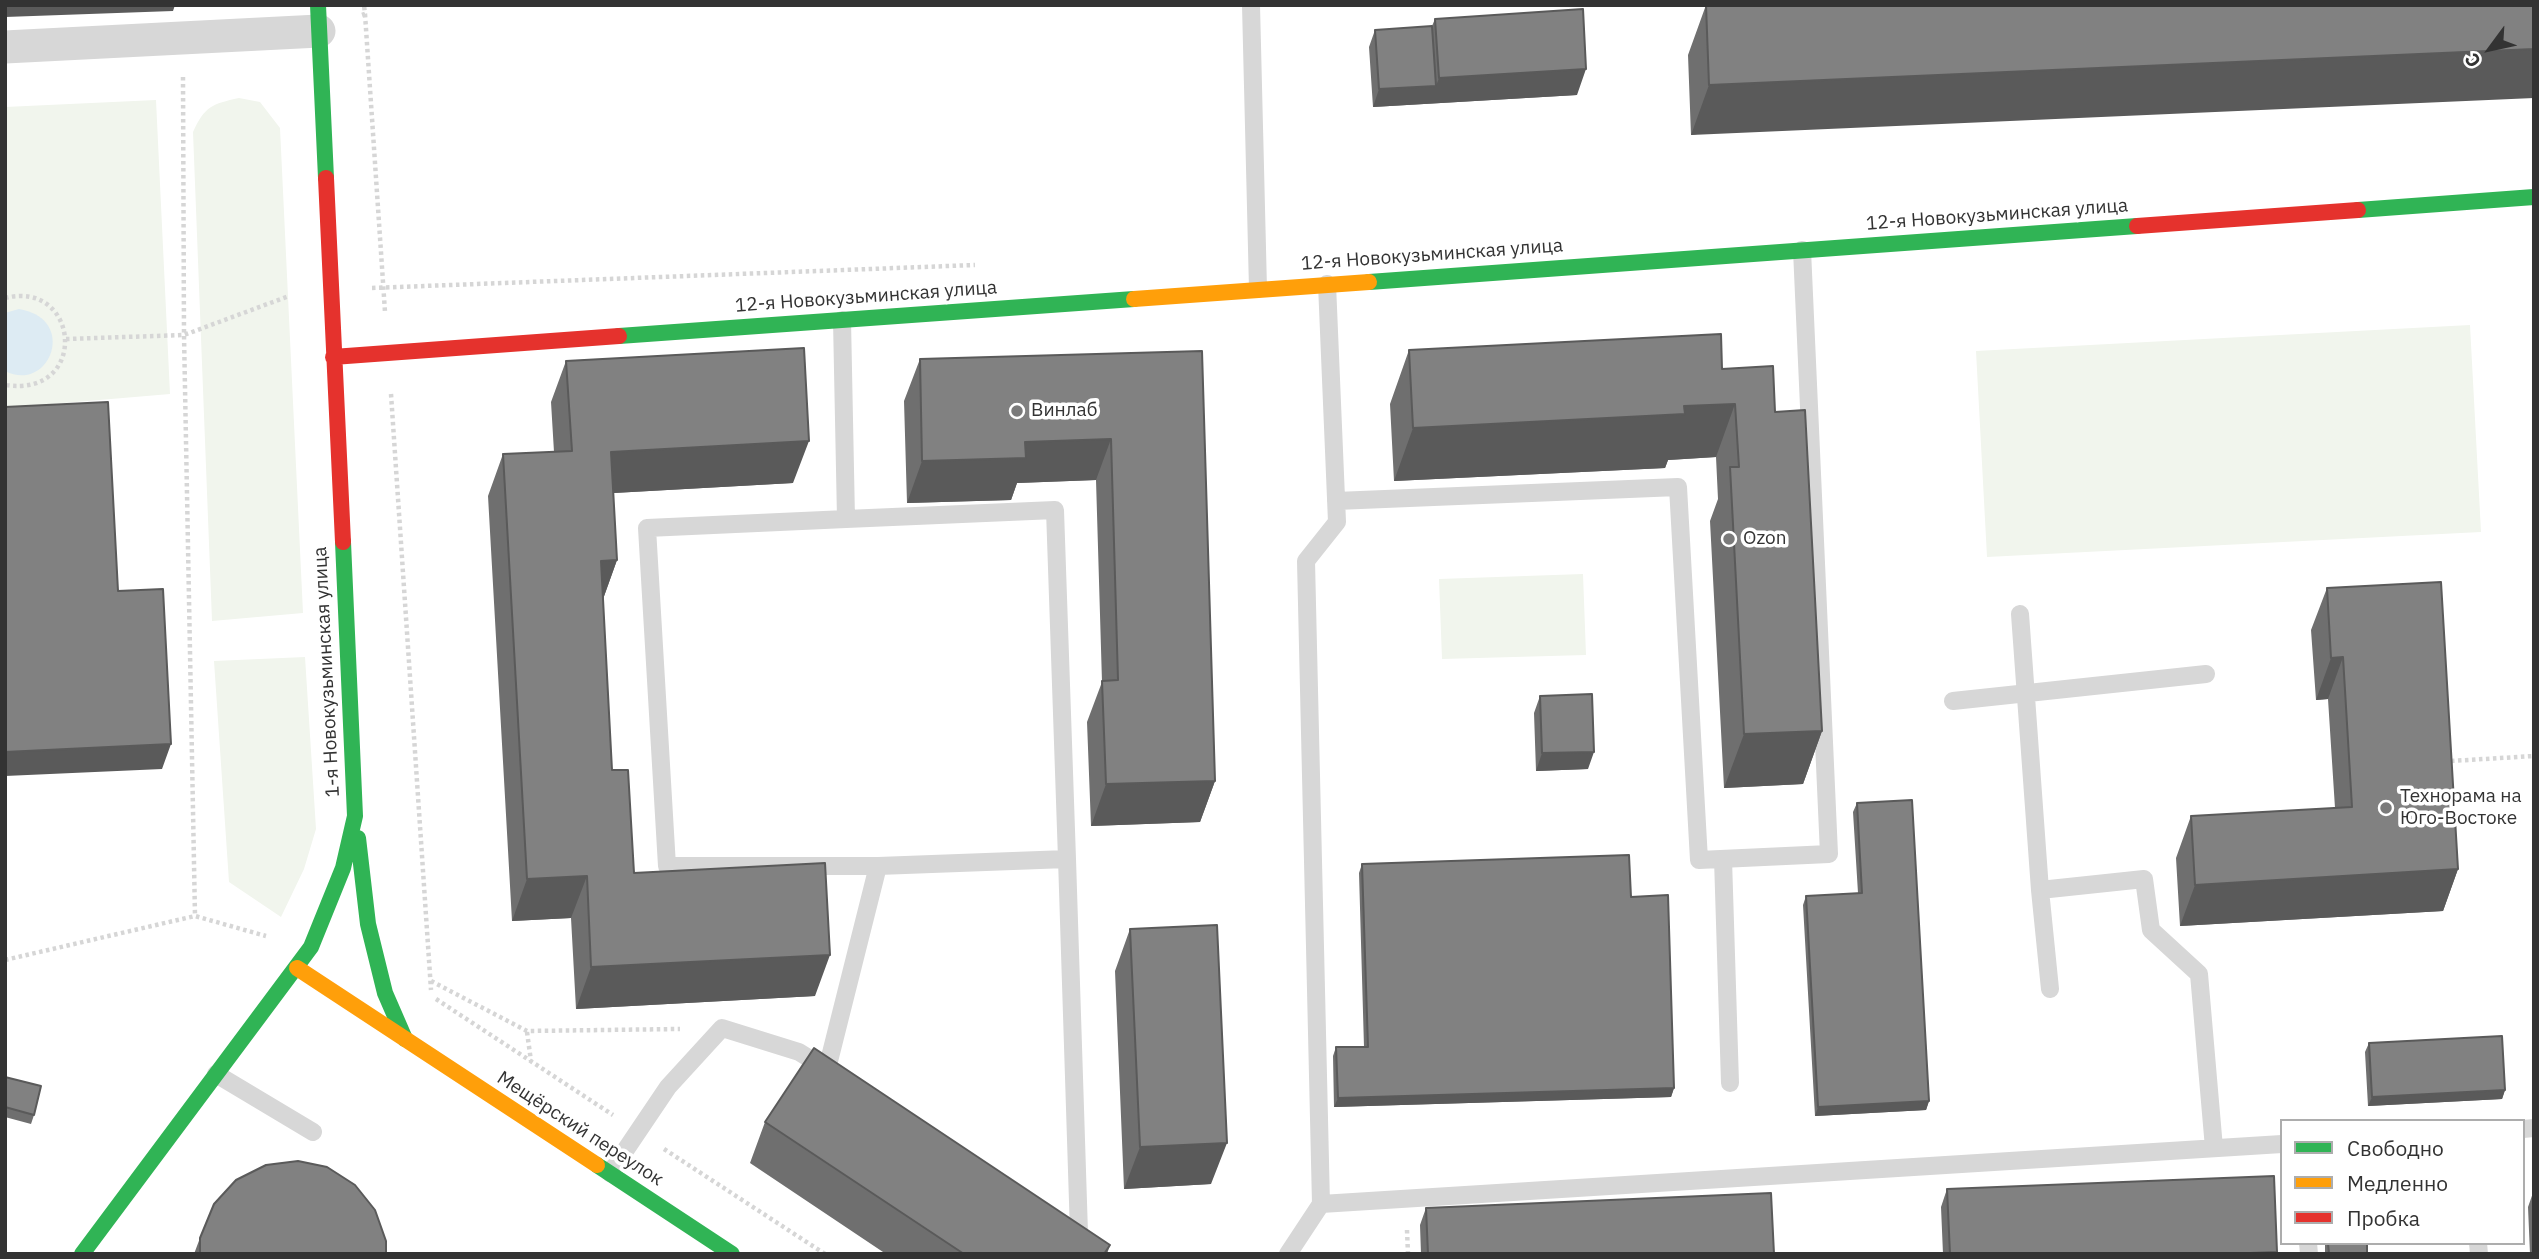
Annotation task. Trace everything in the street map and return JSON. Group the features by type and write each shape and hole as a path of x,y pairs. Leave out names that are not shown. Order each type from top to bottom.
{"street":[{"path":"5,47 183,38 318,18"},
{"name":"1-я Новокузьминская улица","path":"82,1254 297,968 321,927 344,868 355,816 318,18"},
{"name":"12-я Новокузьминская улица","path":"333,357 2534,197"},
{"path":"355,816 368,924 385,993 405,1039"},
{"name":"Мещёрский переулок","path":"297,968 732,1254"}],"lane":[{"path":"1251,5 1258,289"},
{"path":"1336,501 1678,487 1699,860 1829,854 1802,250"},
{"path":"1288,1254 1321,1204 1306,561 1337,522 1326,284"},
{"path":"842,320 846,519"},
{"path":"1056,1218 1084,1237 1055,510 647,528 667,866 878,866 1068,859"},
{"path":"2020,614 2050,989"},
{"path":"1953,701 2206,674"},
{"path":"1723,859 1730,1083"},
{"path":"611,1173 668,1087 722,1028 799,1052 832,1073 878,866"},
{"path":"2040,890 2144,879 2151,930 2199,974 2214,1148"},
{"path":"216,1073 313,1132"},
{"path":"1321,1204 2280,1144"},
{"path":"690,1254 702,1234"}],"path":[{"path":"365,15 431,996 824,1254"},
{"path":"5,960 195,916 184,335 183,38"},
{"path":"66,339 184,335 295,294"},
{"path":"5,298 18,295 36,298 51,307 62,322 66,339 64,357 54,372 40,383 23,387 5,385"},
{"path":"2451,761 2534,756"},
{"path":"430,981 527,1031 722,1028"},
{"path":"527,1031 531,1062"}],"shaded area":[{"path":"239,98 260,102 280,128 303,613 212,621 193,132 201,117 210,108"},
{"path":"156,100 170,394 5,408 5,107"},
{"path":"19,309 37,315 48,326 53,339 45,364 34,372 21,375 5,371 5,313"},
{"path":"2470,325 2481,532 1987,557 1976,351"},
{"path":"1583,574 1586,655 1442,659 1439,579"},
{"path":"305,657 316,829 304,869 281,917 229,882 214,661"}],"building":[{"path":"1706,5 2534,5 2534,49 1709,85"},
{"path":"1583,9 1586,69 1439,78 1435,19"},
{"path":"1432,26 1436,86 1379,89 1375,30"},
{"path":"1721,334 1722,369 1773,366 1775,412 1805,410 1822,731 1744,734 1730,467 1739,467 1735,404 1684,406 1685,414 1413,428 1409,350"},
{"path":"804,348 809,441 611,452 617,560 601,561 612,770 628,770 634,873 825,863 830,955 591,967 587,876 527,879 503,454 572,451 566,361"},
{"path":"1202,351 1215,781 1106,784 1102,681 1118,680 1111,439 1025,442 1026,458 922,461 920,359"},
{"path":"108,402 118,591 163,589 171,744 5,752 5,407"},
{"name":"Технорама на Юго-Востоке","path":"2441,582 2458,869 2195,885 2191,816 2352,807 2343,657 2331,658 2327,588"},
{"path":"1592,694 1594,752 1542,753 1540,696"},
{"path":"1912,800 1929,1101 1818,1107 1806,896 1862,893 1857,803"},
{"path":"1629,855 1631,897 1668,895 1674,1088 1338,1098 1336,1047 1368,1047 1362,864"},
{"path":"1217,925 1227,1143 1140,1147 1130,929"},
{"path":"2502,1036 2505,1090 2372,1097 2369,1043"},
{"path":"814,1048 1110,1245 1104,1254 964,1254 765,1122"},
{"path":"5,1077 41,1086 34,1115 5,1107"},
{"path":"298,1161 327,1167 355,1185 375,1210 386,1241 386,1254 200,1254 200,1238 214,1204 236,1180 266,1165"},
{"path":"2274,1176 2277,1252 1950,1254 1947,1189"},
{"path":"1771,1193 1774,1254 1428,1254 1426,1208"},
{"path":"2328,1245 2367,1245 2367,1254 2329,1254"}],"traffic: fast":[{"path":"318,5 326,178"},
{"path":"2358,210 2534,197"},
{"path":"1369,282 2137,226"},
{"path":"619,336 1134,299"},
{"path":"82,1254 311,947 343,868 355,816 343,542"},
{"path":"358,838 368,924 385,993 405,1039"},
{"path":"597,1165 732,1254"}],"traffic: slow":[{"path":"1134,299 1369,282"},
{"path":"297,968 597,1165"}],"traffic: jam":[{"path":"326,178 343,542"},
{"path":"2137,226 2358,210"},
{"path":"333,357 619,336"}],"place":[{"name":"Винлаб","path":"1017,411"},
{"name":"Ozon","path":"1729,539"},
{"name":"Технорама на Юго-Востоке","path":"2386,808"}]}
